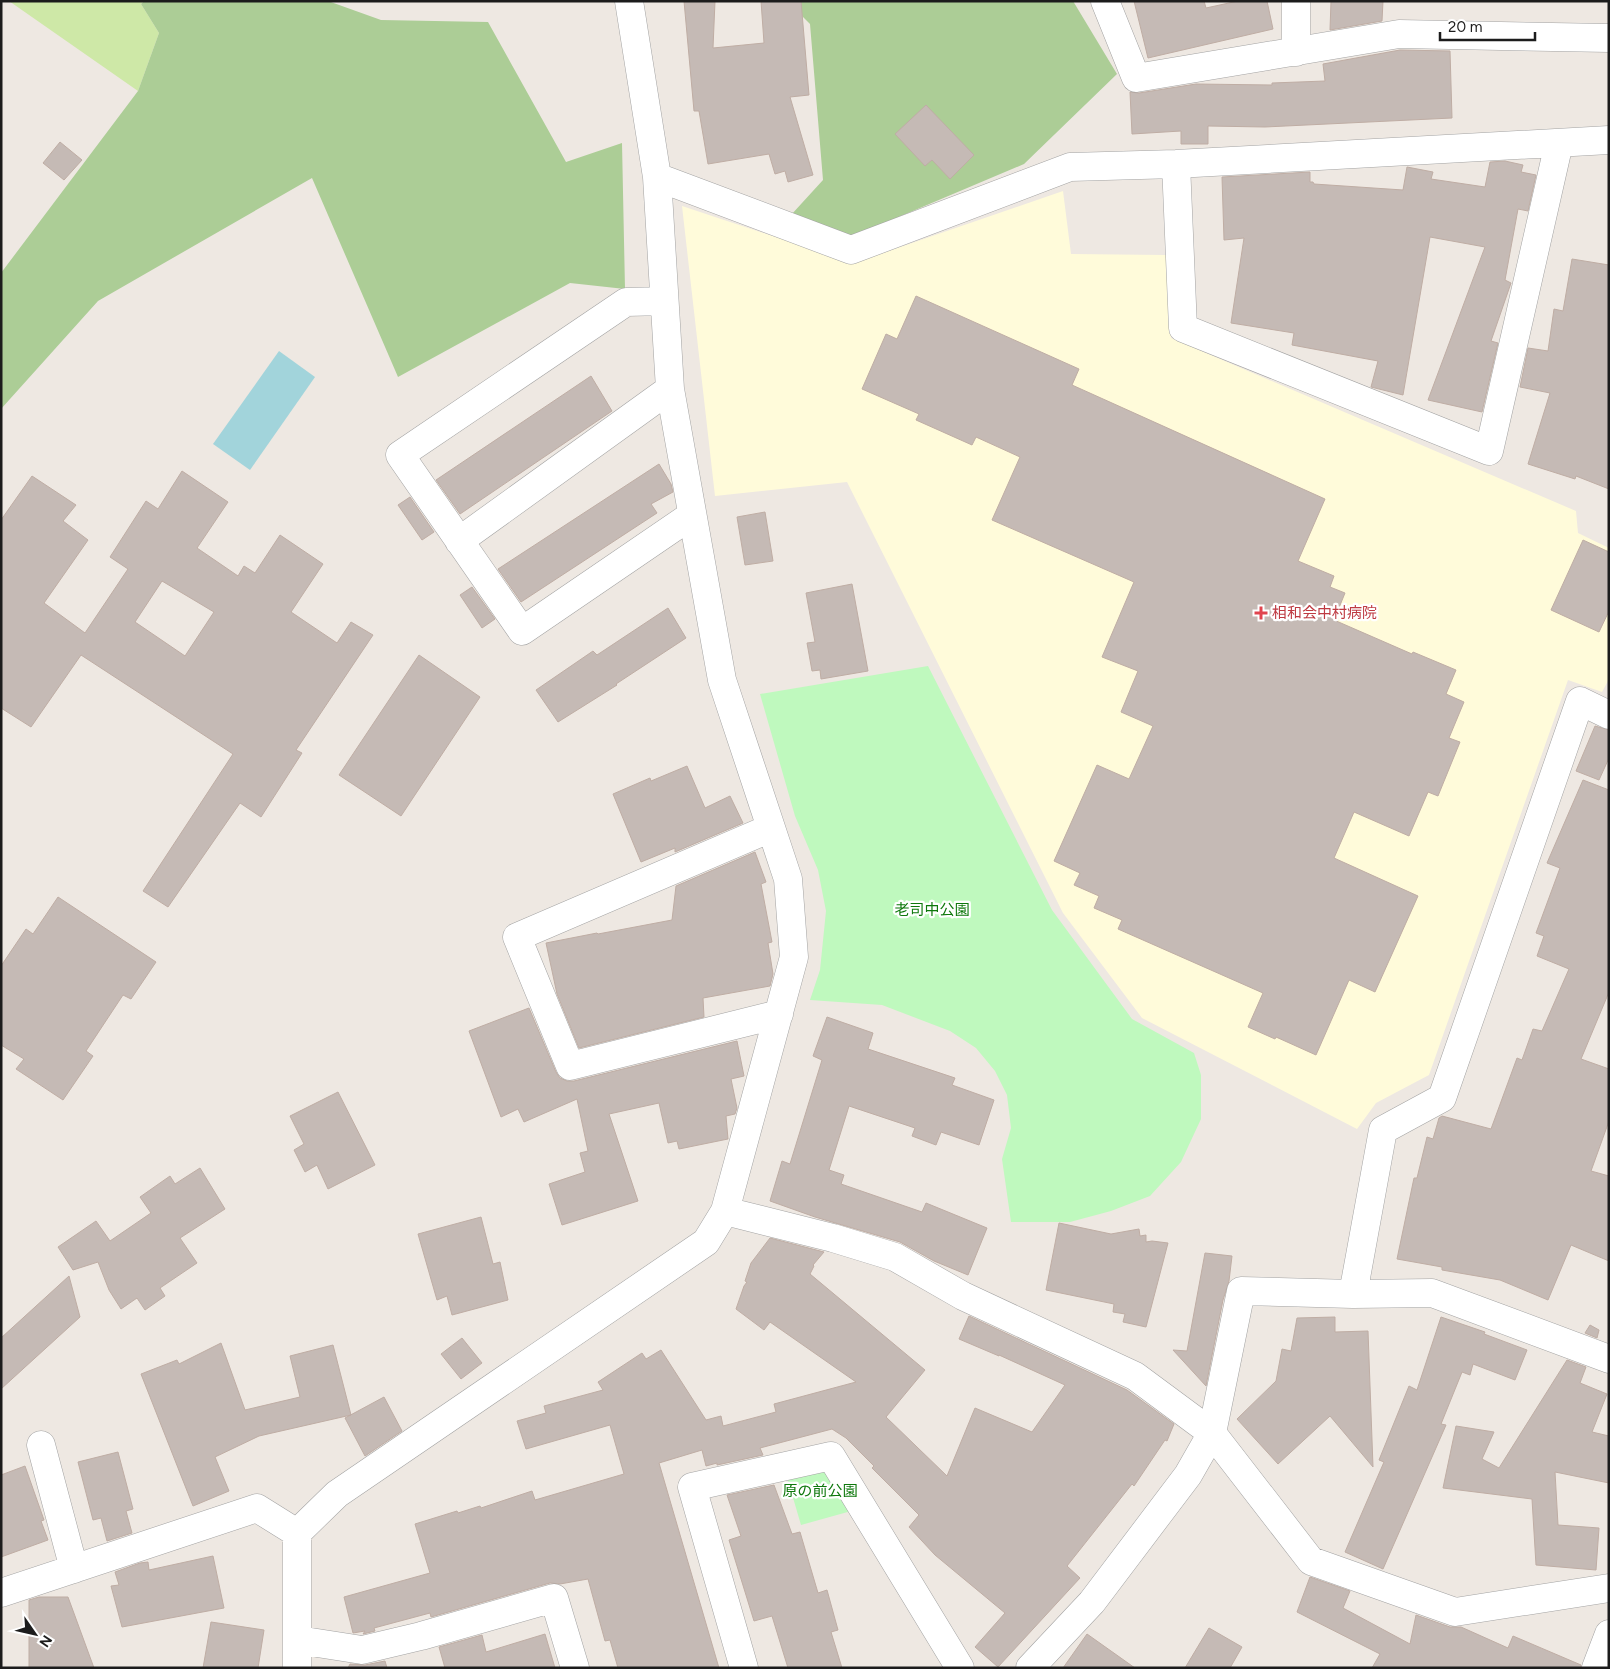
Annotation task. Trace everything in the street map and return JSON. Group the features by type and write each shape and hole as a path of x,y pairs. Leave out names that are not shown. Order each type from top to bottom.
{"street":[{"path":"297,1668 297,1533 337,1494 706,1242 726,1212 794,957 788,879 722,680 670,389 657,177 629,1"},
{"path":"1105,1 1136,78 1399,34 1609,38"},
{"path":"1296,1 1296,52"},
{"path":"657,177 850,250 1070,167 1176,164 1609,140"},
{"path":"1176,164 1183,328 1489,451 1559,143"},
{"path":"664,301 626,302 400,455 522,631 692,515"},
{"path":"459,541 670,389"},
{"path":"1353,1294 1383,1130 1442,1098 1580,702 1609,715"},
{"path":"771,828 517,937 570,1066 779,1014"},
{"path":"726,1212 833,1238 895,1257 964,1296 1135,1376 1212,1434 1311,1561 1455,1612 1609,1588"},
{"path":"1030,1668 1092,1602 1188,1475 1212,1434 1241,1291 1353,1294 1432,1293 1609,1359"},
{"path":"41,1445 74,1569"},
{"path":"744,1668 692,1487 831,1456 960,1668"},
{"path":"1,1593 257,1508 297,1533"},
{"path":"298,1640 362,1650 421,1636 554,1598 575,1668"},
{"path":"1596,1668 1609,1634"}],"shaded area":[{"name":"相和会中村病院","path":"1063,191 1071,254 1166,255 1171,338 1576,511 1578,533 1609,548 1609,679 1602,692 1568,680 1429,1075 1376,1103 1357,1129 1142,1018 1063,913 847,482 715,496 682,206 854,263"}],"green space":[{"path":"9,1 144,1 141,4 159,33 138,91"},
{"path":"144,1 328,1 381,20 488,22 566,162 622,143 625,289 570,283 398,377 312,178 98,301 1,409 1,273 138,91 159,33 141,4"},
{"path":"787,1 1073,1 1117,74 1024,164 849,238 791,215 823,180 810,24"},
{"name":"老司中公園","path":"928,666 1052,910 1132,1019 1194,1053 1201,1075 1201,1119 1181,1162 1150,1196 1111,1211 1070,1222 1011,1222 1002,1159 1011,1128 1007,1095 995,1071 976,1048 950,1031 882,1005 810,1000 820,970 826,911 818,870 795,816 760,694"},
{"name":"原の前公園","path":"831,1456 862,1508 801,1525 784,1467"}],"water":[{"path":"279,351 315,377 250,470 213,444"}],"building":[{"path":"684,1 715,1 713,48 764,43 761,1 801,1 809,95 790,97 813,175 788,182 785,171 775,174 769,154 708,164 699,111 694,111"},
{"path":"1134,1 1204,1 1206,8 1238,1 1267,1 1273,29 1148,58"},
{"path":"1331,1 1383,1 1382,21 1330,30"},
{"path":"1400,50 1450,51 1452,118 1265,127 1208,126 1208,144 1181,144 1181,131 1132,134 1130,92 1139,93 1196,84 1272,85 1272,83 1325,81 1323,64"},
{"path":"926,105 974,155 950,179 932,160 925,166 895,134"},
{"path":"60,142 82,160 64,180 43,163"},
{"path":"1505,161 1523,165 1521,172 1536,175 1528,211 1518,209 1505,280 1511,283 1491,341 1498,343 1482,412 1428,400 1485,247 1430,237 1403,395 1371,387 1378,361 1292,345 1294,333 1231,323 1244,238 1224,240 1222,177 1310,172 1310,182 1314,184 1403,190 1407,167 1433,172 1431,179 1485,187 1490,162"},
{"path":"1572,259 1609,265 1609,489 1576,476 1575,479 1528,464 1550,393 1520,387 1528,348 1548,351 1554,309 1563,311"},
{"path":"916,296 1079,369 1072,385 1325,499 1298,561 1334,576 1330,587 1345,593 1334,620 1412,654 1413,652 1456,670 1446,694 1464,702 1449,738 1460,742 1438,796 1428,792 1409,836 1354,812 1334,858 1418,896 1375,992 1349,980 1316,1055 1248,1027 1263,993 1118,929 1122,920 1094,908 1099,896 1074,885 1080,873 1054,861 1097,765 1129,779 1153,726 1121,712 1138,671 1102,657 1134,582 992,520 1020,457 976,437 972,445 916,420 919,414 862,389 886,334 897,339"},
{"path":"591,376 612,411 460,514 436,480"},
{"path":"659,464 671,484 673,492 651,504 657,513 521,602 498,569"},
{"path":"182,471 228,502 197,548 238,576 244,566 255,573 280,535 323,564 291,612 337,643 351,622 373,635 296,750 302,753 261,817 240,803 168,907 143,891 233,754 81,655 31,727 1,708 1,520 32,476 76,505 63,521 88,540 44,603 85,633 128,569 110,557 146,501 158,509","holes":["162,581 214,612 185,656 135,622"]},
{"path":"410,497 434,532 422,540 398,505"},
{"path":"765,512 773,561 745,565 737,517"},
{"path":"1583,540 1609,552 1609,611 1599,632 1551,610"},
{"path":"852,584 868,671 821,679 820,670 812,671 807,643 815,642 806,593"},
{"path":"472,587 495,619 482,628 460,595"},
{"path":"668,608 686,638 558,722 536,690 593,651 597,655"},
{"path":"419,655 480,697 401,816 339,775"},
{"path":"1595,726 1609,730 1609,758 1599,780 1576,771"},
{"path":"687,766 705,808 730,796 743,823 675,852 675,848 641,862 613,794 650,778 651,781"},
{"path":"1583,780 1609,790 1609,992 1581,1059 1609,1069 1609,1121 1591,1171 1609,1176 1609,1261 1571,1245 1548,1300 1500,1280 1442,1270 1442,1267 1397,1259 1414,1178 1417,1178 1427,1137 1433,1139 1439,1118 1442,1116 1491,1129 1517,1058 1522,1060 1533,1029 1542,1031 1569,969 1537,956 1544,936 1536,933 1560,868 1547,863"},
{"path":"755,852 766,882 761,884 772,942 768,943 773,974 770,986 703,998 704,1017 579,1048 557,994 546,943 672,920 676,886"},
{"path":"58,897 156,962 131,999 123,995 86,1051 93,1056 63,1100 16,1069 24,1059 1,1045 1,966 26,929 33,934"},
{"path":"529,1008 556,1072 560,1078 567,1081 574,1081 737,1041 744,1076 731,1079 737,1108 735,1114 726,1116 728,1139 679,1149 677,1141 668,1143 659,1103 609,1114 638,1201 562,1225 549,1184 585,1172 580,1153 588,1151 577,1099 524,1122 518,1109 501,1117 469,1031"},
{"path":"827,1017 873,1033 868,1049 955,1078 952,1085 994,1100 979,1145 941,1132 936,1145 912,1136 915,1128 849,1106 829,1170 844,1175 841,1184 922,1212 926,1203 987,1228 968,1275 934,1261 900,1242 815,1217 770,1201 782,1161 790,1164 822,1060 813,1056"},
{"path":"338,1092 375,1165 328,1189 317,1165 305,1172 294,1150 304,1144 290,1116"},
{"path":"200,1168 225,1209 180,1238 197,1263 160,1288 165,1296 145,1310 137,1298 121,1309 109,1290 98,1262 73,1270 58,1247 96,1221 110,1241 151,1213 140,1197 170,1176 175,1184"},
{"path":"481,1217 493,1264 500,1262 508,1300 452,1315 447,1296 437,1300 418,1234"},
{"path":"1059,1223 1111,1234 1139,1229 1140,1236 1146,1235 1146,1242 1168,1243 1146,1327 1123,1322 1125,1314 1113,1312 1114,1304 1046,1290"},
{"path":"770,1238 824,1252 813,1265 810,1274 925,1370 886,1417 947,1476 975,1408 1032,1432 1065,1385 959,1339 969,1316 1127,1390 1174,1424 1167,1441 1165,1440 1134,1486 1132,1484 1067,1566 1080,1578 998,1667 975,1647 1005,1613 935,1555 909,1527 919,1515 872,1468 874,1466 846,1438 832,1429 760,1448 763,1455 717,1465 717,1463 706,1466 702,1450 659,1463 719,1668 618,1668 610,1640 605,1641 588,1579 560,1584 550,1583 431,1617 430,1613 374,1628 375,1631 363,1634 365,1631 353,1633 344,1597 430,1573 415,1524 457,1511 458,1513 480,1506 481,1508 532,1491 535,1500 624,1474 610,1425 526,1449 517,1421 546,1413 544,1406 603,1390 598,1382 642,1353 646,1359 661,1350 706,1420 721,1416 723,1426 776,1412 774,1404 856,1382 770,1322 764,1330 736,1309 747,1282 745,1281 751,1263"},
{"path":"1205,1253 1232,1256 1229,1281 1223,1300 1206,1386 1173,1350 1187,1351"},
{"path":"69,1276 80,1317 1,1389 1,1338"},
{"path":"1335,1317 1335,1332 1368,1331 1373,1467 1330,1416 1278,1464 1237,1419 1276,1381 1282,1349 1291,1351 1297,1318"},
{"path":"1441,1317 1485,1332 1484,1334 1527,1350 1515,1380 1473,1364 1470,1375 1462,1372 1441,1424 1446,1425 1383,1569 1345,1552 1384,1462 1379,1460 1409,1386 1417,1390"},
{"path":"1590,1325 1599,1330 1597,1338 1585,1333"},
{"path":"462,1338 482,1363 461,1379 441,1354"},
{"path":"221,1343 245,1410 300,1397 290,1356 333,1345 351,1415 259,1436 215,1457 229,1491 193,1506 141,1374 177,1360 179,1364"},
{"path":"1567,1360 1586,1367 1580,1383 1607,1394 1592,1432 1609,1436 1609,1483 1555,1472 1558,1525 1599,1528 1596,1570 1536,1565 1532,1499 1443,1488 1456,1426 1494,1432 1482,1459 1499,1468"},
{"path":"384,1397 402,1431 365,1456 345,1418"},
{"path":"118,1452 133,1509 126,1511 132,1533 107,1541 101,1518 93,1520 78,1462"},
{"path":"25,1466 44,1520 41,1521 48,1540 1,1557 1,1475"},
{"path":"774,1485 792,1534 800,1532 818,1593 827,1590 838,1630 831,1632 842,1668 788,1668 772,1616 754,1621 729,1540 741,1536 727,1495"},
{"path":"213,1556 224,1608 122,1627 111,1586 119,1585 115,1572 140,1563 148,1562 149,1570"},
{"path":"1310,1577 1350,1591 1343,1608 1410,1644 1416,1615 1450,1627 1461,1627 1508,1648 1513,1636 1581,1665 1581,1668 1372,1668 1380,1654 1297,1612"},
{"path":"39,1597 68,1597 94,1668 29,1668 29,1600"},
{"path":"211,1622 264,1630 258,1668 203,1668"},
{"path":"1209,1628 1242,1647 1230,1668 1185,1668"},
{"path":"545,1634 555,1668 445,1668 439,1647 482,1635 486,1652"},
{"path":"1087,1634 1135,1668 1063,1668"},
{"path":"385,1661 387,1668 348,1668 350,1664 365,1665"}],"place":[{"name":"相和会中村病院","path":"1261,613"}]}
